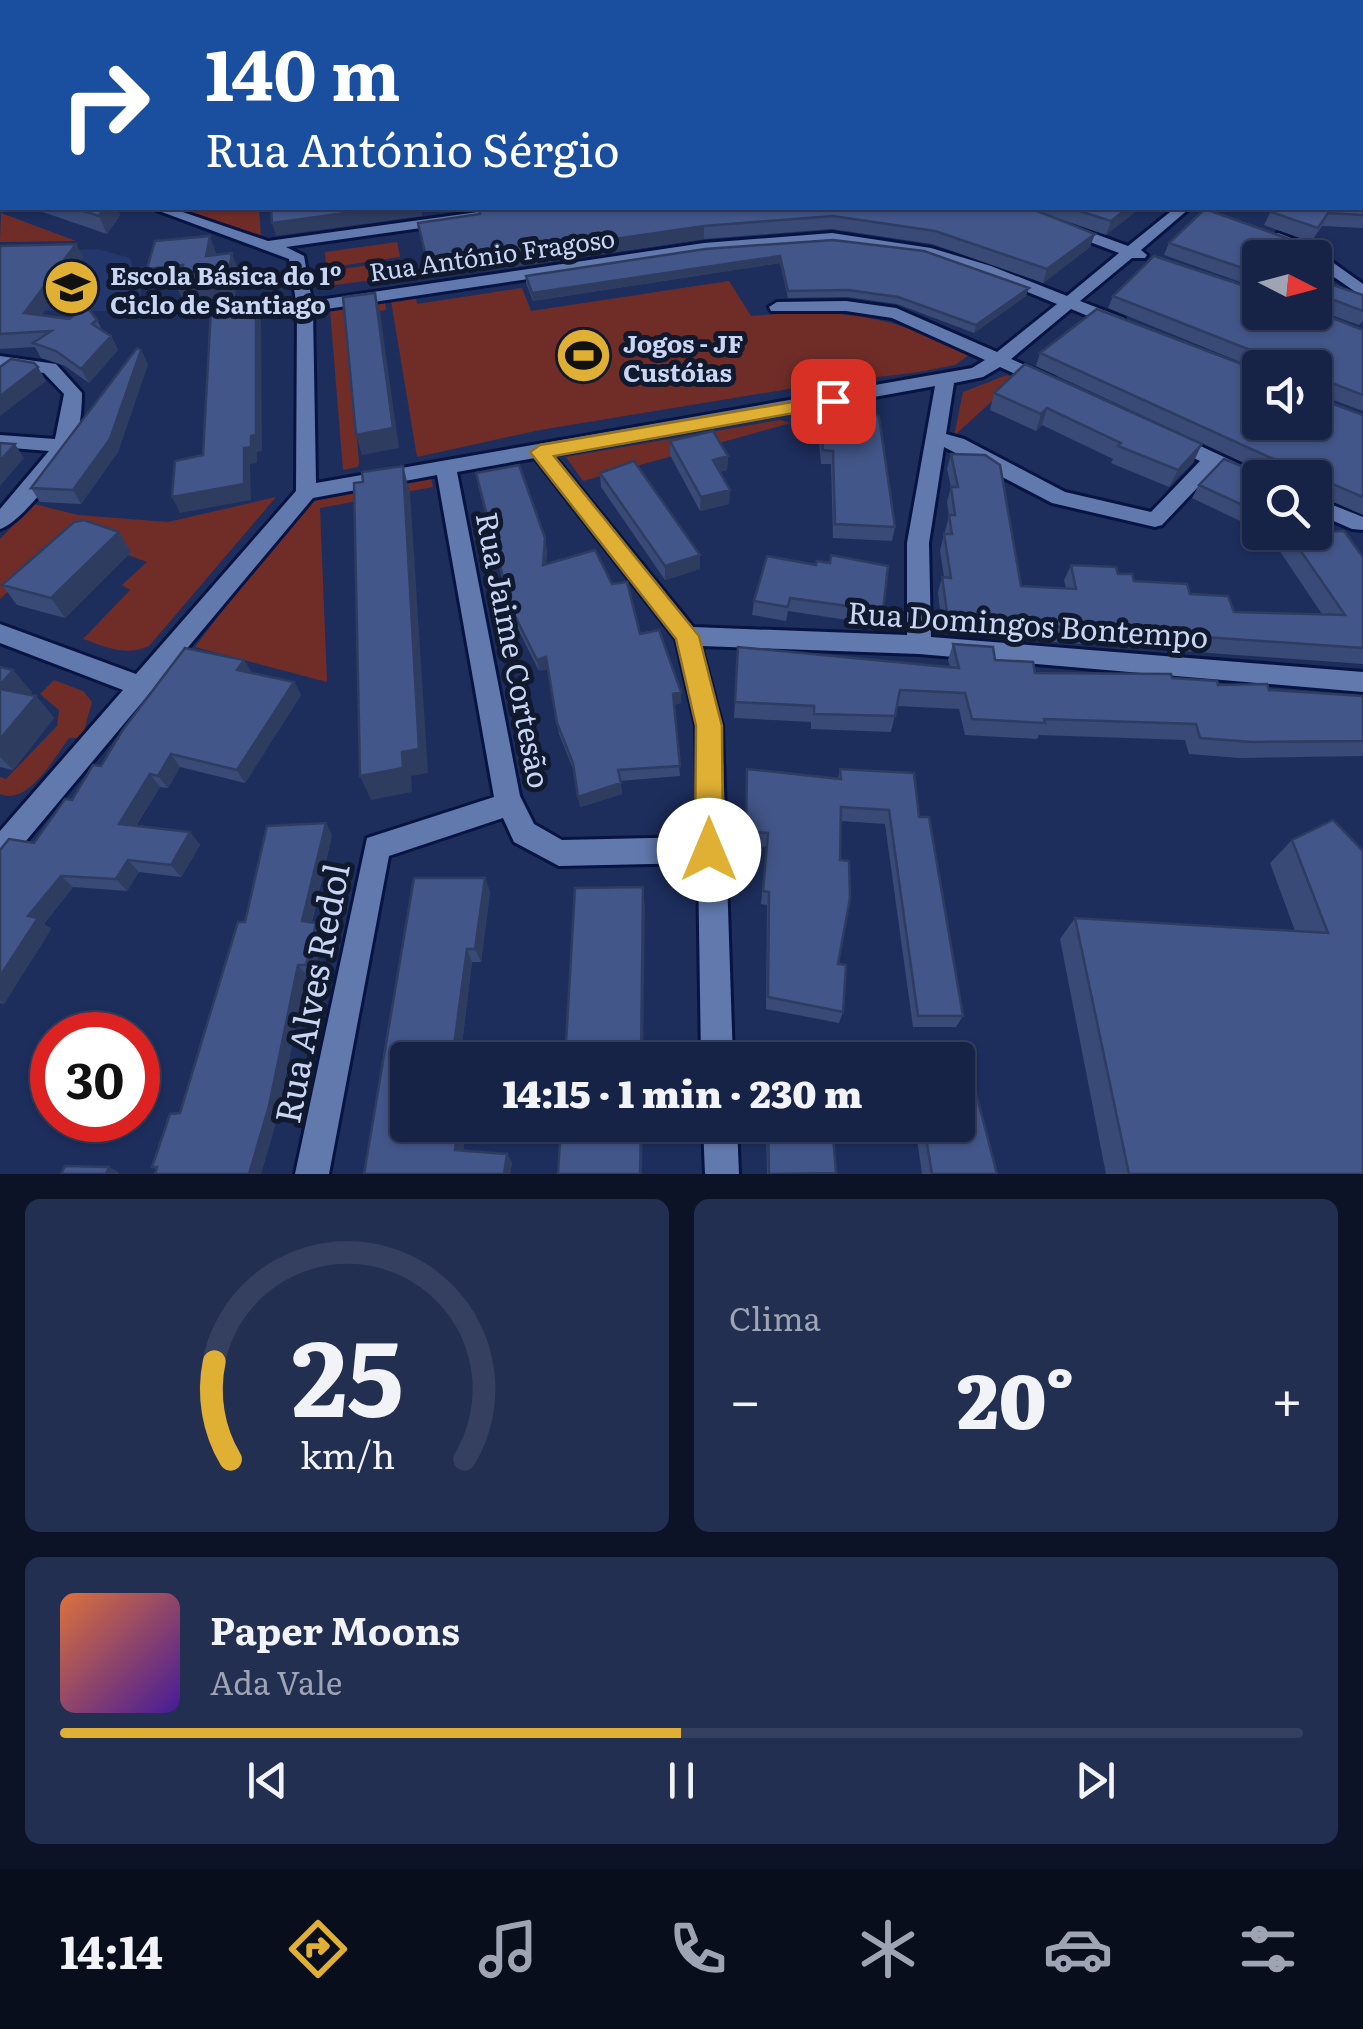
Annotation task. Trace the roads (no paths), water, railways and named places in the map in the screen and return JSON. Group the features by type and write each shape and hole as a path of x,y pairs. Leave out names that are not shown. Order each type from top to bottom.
{"street":[{"path":"164,210 296,256 305,308 306,492"},
{"path":"269,246 521,210"},
{"path":"0,851 306,492 976,373 1140,255 1182,210"},
{"path":"1048,221 1140,255"},
{"path":"1255,230 1302,247 1363,292"},
{"name":"Rua António Fragoso","path":"305,308 790,238 832,238 925,251 1070,302 1139,331"},
{"path":"778,307 846,306 896,313 1072,393"},
{"path":"0,360 50,368 73,392 75,422 64,446 0,522"},
{"path":"919,645 918,543 946,380"},
{"path":"1160,434 1242,472"},
{"path":"933,438 956,443 1059,498 1155,520 1212,459"},
{"path":"0,441 64,446"},
{"path":"540,452 688,636 709,726 709,850 717,1042"},
{"name":"Rua Jaime Cortesão","path":"446,468 510,804 524,833 559,853 709,850"},
{"path":"1332,512 1362,526"},
{"path":"0,634 143,687"},
{"name":"Rua Domingos Bontempo","path":"688,636 919,645 1363,682"},
{"name":"Rua Alves Redol","path":"312,1174 377,848 510,804"},
{"path":"721,1142 722,1174"}],"place":[{"name":"Escola Básica do 1º Ciclo de Santiago","path":"71,288"},
{"name":"Jogos - JF Custóias","path":"584,356"}]}
